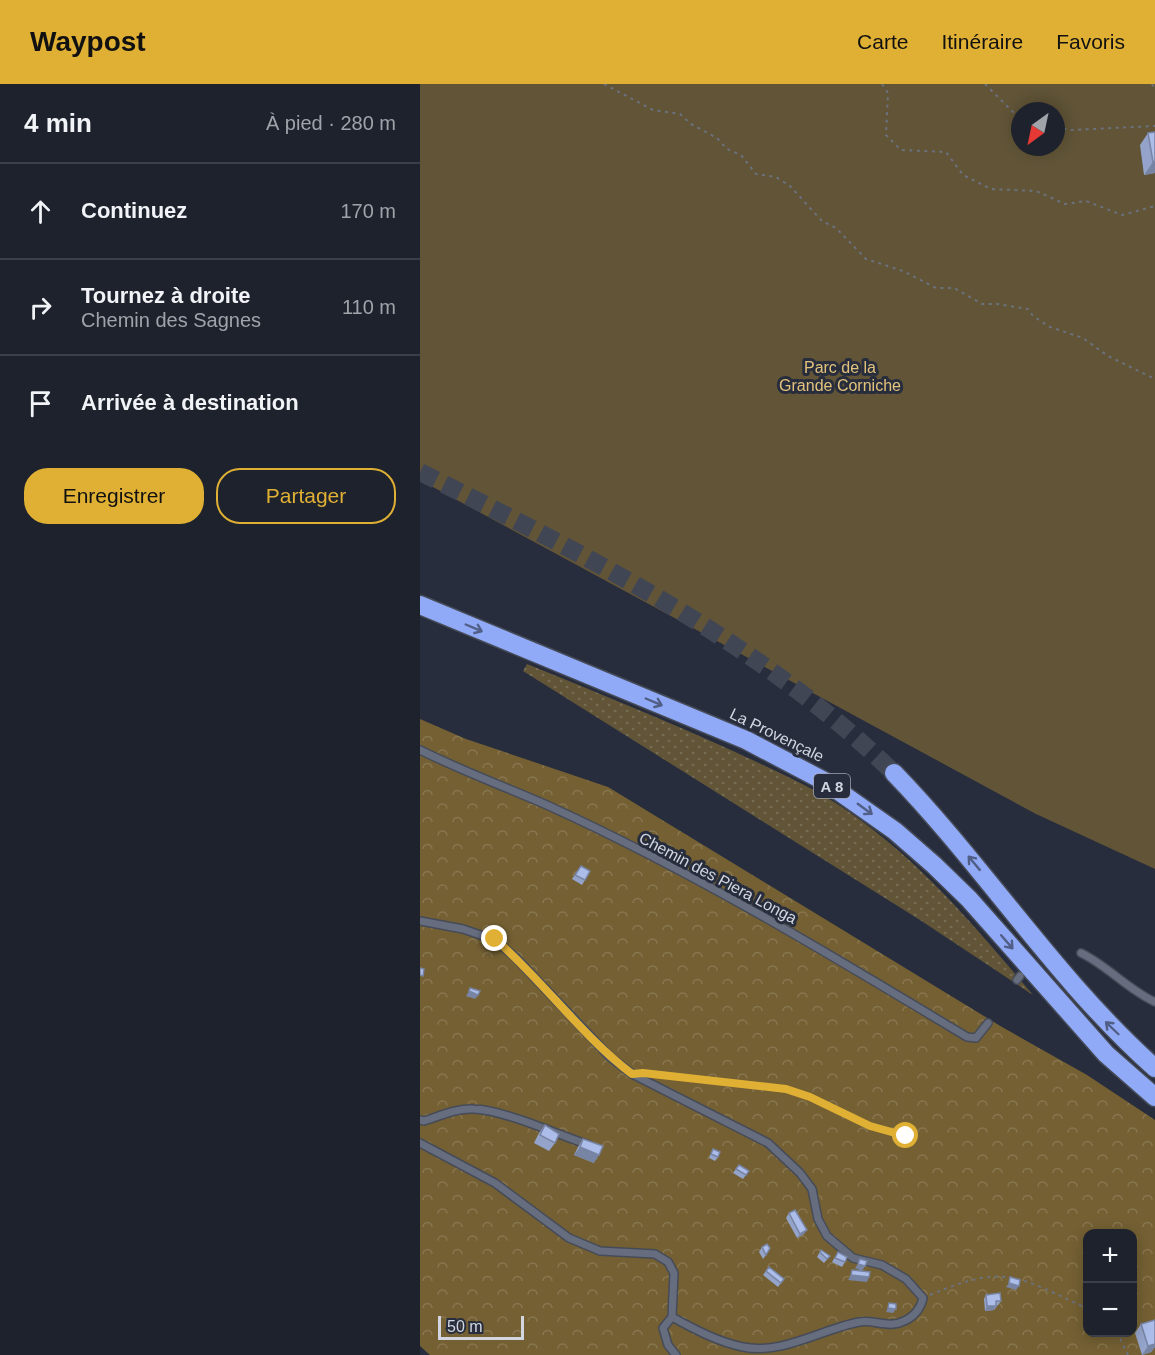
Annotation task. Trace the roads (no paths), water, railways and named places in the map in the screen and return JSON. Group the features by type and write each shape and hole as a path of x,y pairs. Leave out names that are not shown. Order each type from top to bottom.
{"highway":[{"name":"La Provençale","path":"420,605 746,740 824,781 895,831 934,865 969,899 1106,1054 1155,1097"},
{"path":"894,773 946,829 1104,1020 1155,1068"}],"lane":[{"name":"Chemin des Piera Longa","path":"420,750 550,806 711,887 967,1037 976,1038 988,1023"},
{"path":"420,921 463,928 495,939 610,1057 632,1074 768,1143 800,1173 812,1189 818,1219 828,1236 853,1258 882,1265 906,1279 918,1289 923,1298 917,1311 903,1322 889,1325 860,1322 776,1346 745,1348 699,1332 672,1317"},
{"path":"1081,953 1101,963 1136,994 1155,1002"},
{"path":"420,1119 424,1121 449,1112 474,1108 516,1119 600,1149"},
{"path":"420,1143 495,1183 569,1238 600,1251 656,1254 668,1262 674,1273 672,1317 663,1328 668,1345 676,1355"}],"tunnel":[{"path":"420,472 608,569 729,642 786,682 842,726 894,773"}],"park label":[{"name":"Parc de la Grande Corniche","path":"840,376"}]}
